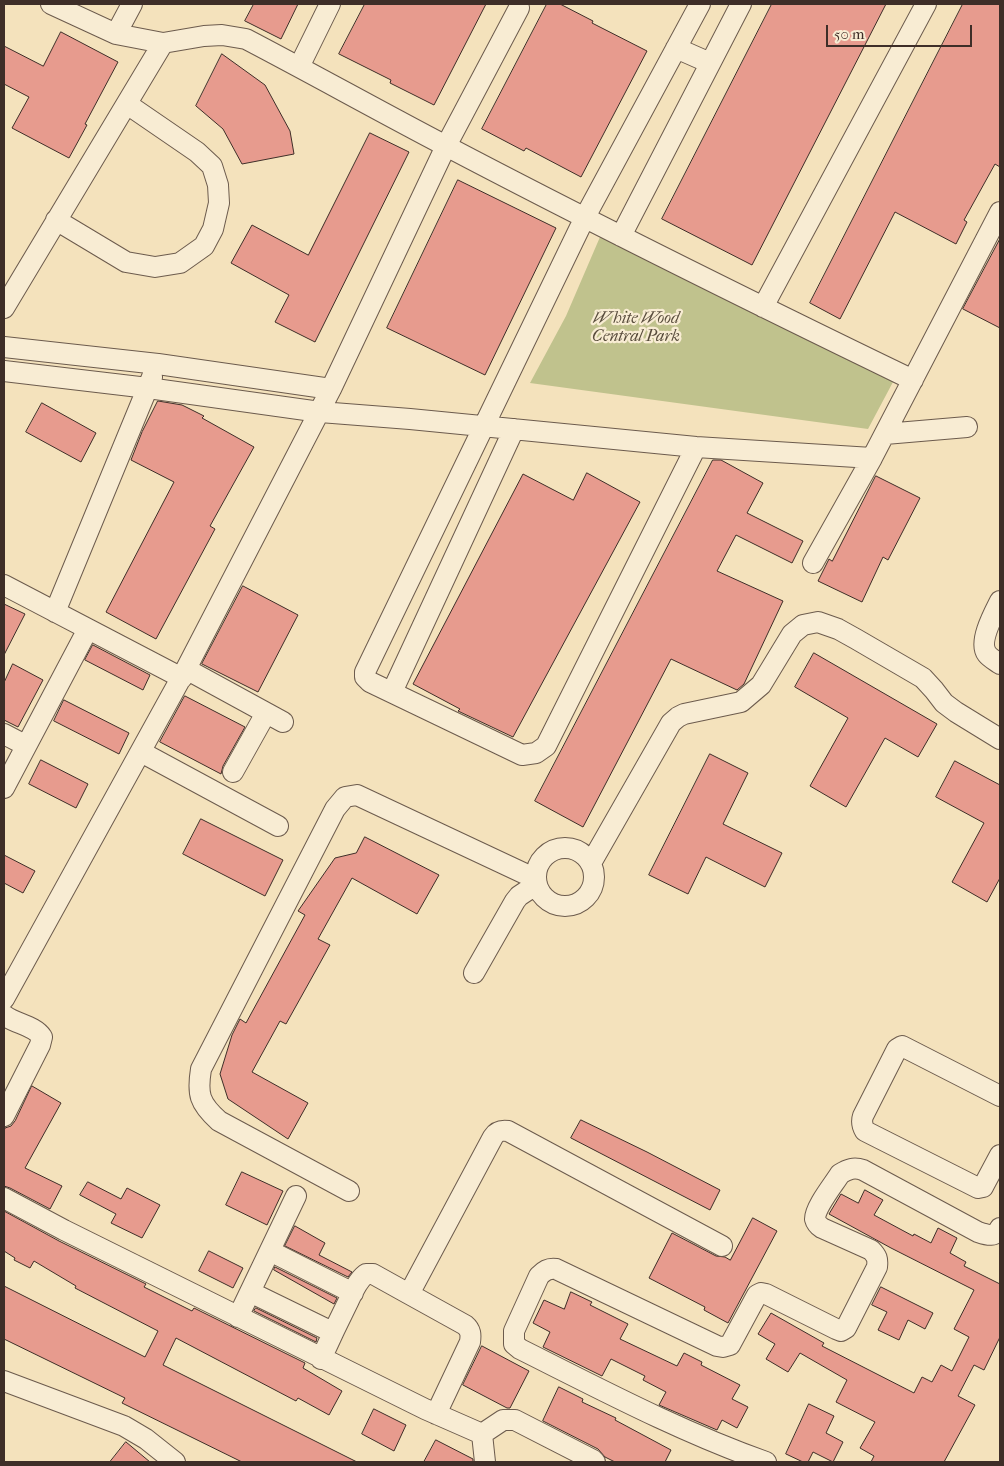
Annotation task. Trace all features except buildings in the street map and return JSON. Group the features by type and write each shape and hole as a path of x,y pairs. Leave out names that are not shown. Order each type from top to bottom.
{"street":[{"path":"51,4 116,34 163,44 204,36 246,39 446,146 621,236 913,380"},
{"path":"116,34 132,4"},
{"path":"299,67 330,4"},
{"path":"696,447 546,746 536,753 522,755 370,682 365,676 365,672 483,426 586,217 700,4"},
{"path":"621,236 741,4"},
{"path":"763,307 926,4"},
{"path":"4,999 184,673 320,412 446,146 519,8"},
{"path":"4,308 163,44"},
{"path":"676,48 710,63"},
{"path":"56,220 126,262 136,264 155,267 180,263 204,246 213,229 219,203 218,185 212,166 197,152 127,104"},
{"path":"813,563 872,458 1000,212"},
{"path":"4,348 106,357 331,389"},
{"path":"55,612 158,364"},
{"path":"4,371 148,388 320,412 696,447 872,458"},
{"path":"884,434 967,427"},
{"path":"392,692 514,430"},
{"path":"4,585 88,629 184,673 283,722"},
{"path":"1000,601 984,642 988,656 1000,664"},
{"path":"591,863 671,723 684,714 741,702 761,685 792,634 803,624 818,622 838,629 923,678 944,703 1000,739"},
{"path":"4,788 88,629"},
{"path":"233,772 266,713"},
{"path":"4,734 26,745"},
{"path":"141,752 278,826"},
{"path":"350,1191 219,1121 208,1112 201,1099 198,1086 201,1069 335,809 345,797 357,795 538,885 547,901 556,905 566,907 576,905 591,892 594,872 591,863 578,851 569,849 559,849 551,852 544,858 539,866 538,885 530,899 521,908 478,976"},
{"path":"4,1015 39,1032 42,1037 40,1045 4,1116"},
{"path":"1000,1096 902,1046 897,1049 862,1122 862,1127 866,1131 978,1188 983,1188 1000,1155"},
{"path":"409,1294 493,1137 496,1132 502,1130 516,1135 722,1246"},
{"path":"766,1462 735,1451 674,1424 520,1349 514,1344 514,1332 539,1276 545,1270 550,1268 556,1269 717,1346 723,1347 730,1345 757,1295 761,1293 836,1329 841,1331 846,1328 877,1267 878,1260 871,1250 822,1228 815,1219 817,1210 840,1174 846,1170 856,1168 863,1170 978,1232 993,1236 1000,1228"},
{"path":"238,1317 296,1196"},
{"path":"4,1198 321,1358 436,1414 482,1434"},
{"path":"270,1251 353,1293"},
{"path":"321,1358 332,1332 361,1277 366,1274 373,1274 469,1328 471,1334 470,1342 436,1414"},
{"path":"250,1292 332,1332"},
{"path":"4,1381 124,1426 146,1439 175,1462"},
{"path":"482,1434 503,1420 515,1420 595,1462"},
{"path":"482,1434 485,1462"}],"green space":[{"name":"White Wood Central Park","path":"600,237 743,303 893,382 868,429 530,383 566,316"}]}
